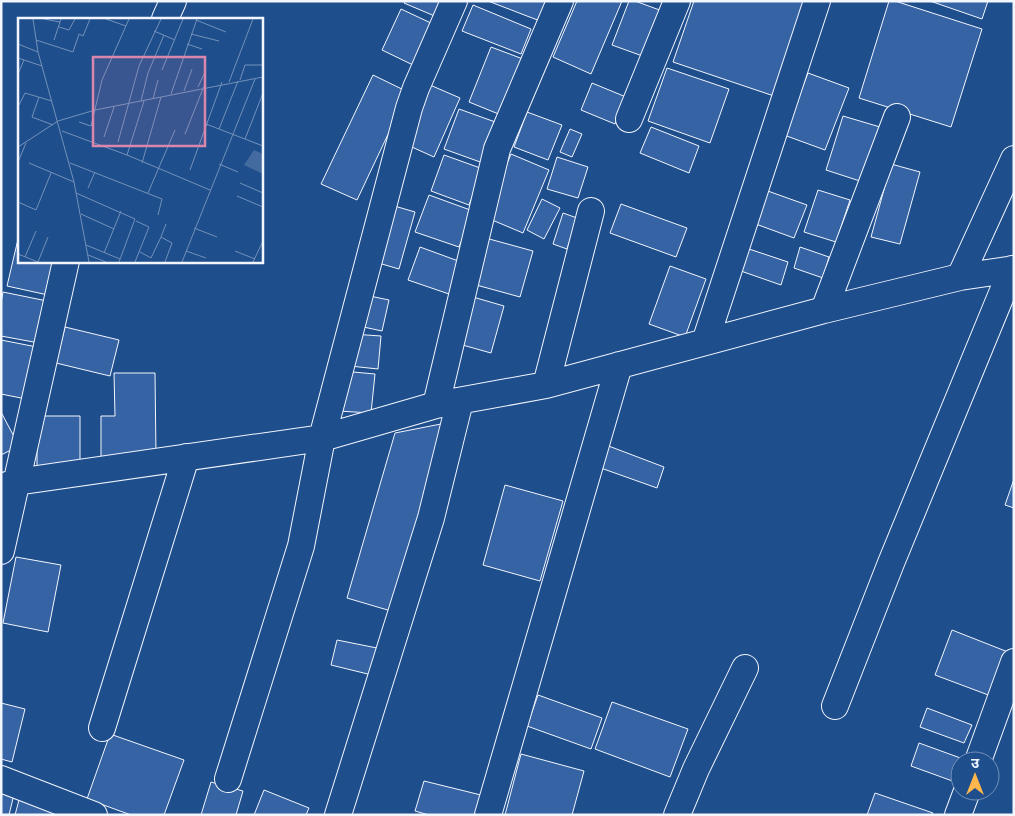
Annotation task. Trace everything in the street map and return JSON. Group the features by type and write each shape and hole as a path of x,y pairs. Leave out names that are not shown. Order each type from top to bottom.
{"street":[{"path":"165,18 173,1"},
{"path":"228,779 301,546 322,438 409,108 454,1"},
{"path":"338,815 431,518 448,403 497,149 560,1"},
{"path":"629,119 677,1"},
{"path":"705,342 817,1"},
{"path":"824,310 897,117"},
{"path":"960,277 1014,159"},
{"path":"546,385 591,211"},
{"path":"1,551 9,484 66,262"},
{"path":"9,484 322,438 448,403 546,385 824,310 960,277 1013,269"},
{"path":"835,706 891,563 1013,269"},
{"path":"488,815 619,365"},
{"path":"102,728 186,457"},
{"path":"982,751 1014,662"},
{"path":"677,815 696,769 744,668"},
{"path":"1,780 94,815"},
{"path":"958,815 963,801"}],"building":[{"path":"405,1 452,1 444,20 404,3"},
{"path":"488,1 548,1 540,21"},
{"path":"577,1 622,1 591,74 553,57"},
{"path":"629,1 635,1 665,12 648,58 612,45"},
{"path":"694,1 806,1 774,96 673,62"},
{"path":"889,1 895,1 982,29 951,127 859,98"},
{"path":"930,1 988,1 982,19"},
{"path":"473,5 531,29 521,54 462,31"},
{"path":"401,9 433,24 413,65 382,50"},
{"path":"491,47 523,59 501,115 469,102"},
{"path":"667,68 729,89 710,143 648,121"},
{"path":"808,73 849,88 825,150 784,135"},
{"path":"373,75 408,92 357,200 321,184"},
{"path":"592,83 626,97 615,124 581,110"},
{"path":"430,85 460,98 434,157 403,143"},
{"path":"459,109 498,123 483,163 444,149"},
{"path":"527,112 562,125 548,160 514,147"},
{"path":"843,116 880,127 863,182 826,170"},
{"path":"651,127 699,146 689,173 640,153"},
{"path":"570,129 582,134 572,157 560,152"},
{"path":"511,154 549,170 523,233 485,217"},
{"path":"444,155 483,169 469,205 431,191"},
{"path":"557,157 588,167 578,198 547,189"},
{"path":"891,164 920,172 900,244 871,237"},
{"path":"765,190 807,205 794,238 753,223"},
{"path":"818,190 850,200 836,242 804,232"},
{"path":"429,195 473,211 459,247 415,232"},
{"path":"542,199 560,208 544,239 527,230"},
{"path":"621,204 687,228 676,257 610,233"},
{"path":"391,205 415,212 399,269 375,262"},
{"path":"563,213 577,218 567,249 553,244"},
{"path":"482,237 533,251 520,297 469,283"},
{"path":"18,239 18,262 56,262 48,295 7,286"},
{"path":"420,247 461,262 449,294 408,280"},
{"path":"800,247 829,257 823,278 794,268"},
{"path":"746,248 788,262 781,285 738,270"},
{"path":"670,266 706,279 685,337 649,324"},
{"path":"3,292 47,301 39,343 1,336"},
{"path":"365,295 389,300 382,331 359,326"},
{"path":"473,297 504,306 491,353 459,344"},
{"path":"65,327 119,340 110,376 56,363"},
{"path":"352,334 381,336 378,369 350,366"},
{"path":"1,340 37,347 26,399 1,394"},
{"path":"342,371 375,374 371,413 338,411"},
{"path":"114,373 155,373 156,457 101,457 101,416 115,416"},
{"path":"1,412 19,446 1,455"},
{"path":"37,416 80,416 80,467 37,468"},
{"path":"446,423 391,611 347,598 395,433"},
{"path":"606,445 664,467 657,488 598,467"},
{"path":"1014,479 1014,508 1005,505"},
{"path":"505,485 563,501 540,581 483,565"},
{"path":"16,557 61,565 48,632 3,623"},
{"path":"952,630 1008,652 991,696 935,675"},
{"path":"337,640 382,649 376,676 331,665"},
{"path":"538,695 602,718 591,749 527,726"},
{"path":"612,702 688,729 670,777 595,749"},
{"path":"1,703 25,709 12,762 1,759"},
{"path":"927,708 972,725 964,743 920,727"},
{"path":"110,734 184,760 164,815 131,815 87,799"},
{"path":"919,743 950,754 950,780 911,766"},
{"path":"521,754 584,771 572,815 505,815"},
{"path":"424,781 485,796 480,815 429,815 415,811"},
{"path":"211,782 243,791 236,815 201,815"},
{"path":"1,786 15,790 9,815 1,815"},
{"path":"264,790 309,808 306,815 254,815"},
{"path":"875,793 933,813 932,815 867,815"},
{"path":"19,800 64,815 15,815"}]}
